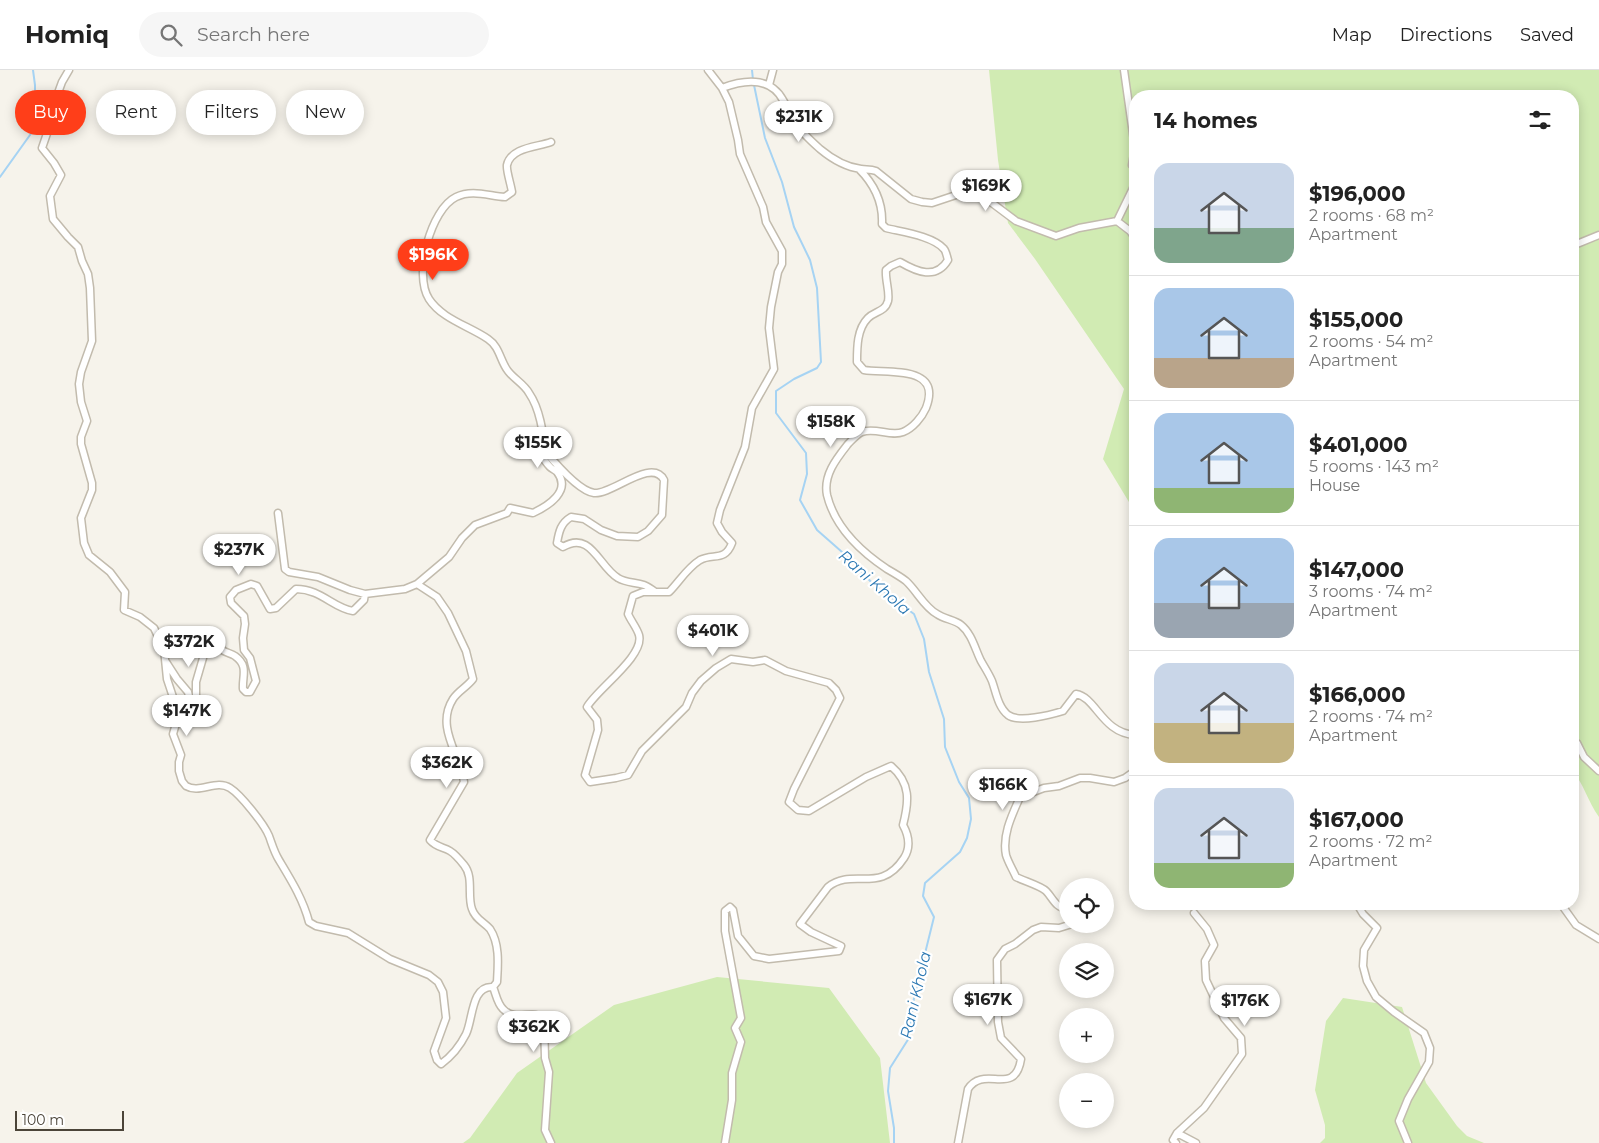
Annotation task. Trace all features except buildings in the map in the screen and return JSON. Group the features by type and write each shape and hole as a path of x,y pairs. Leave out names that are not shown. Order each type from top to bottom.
{"street":[{"path":"70,70 62,82 54,104 53,116 42,148 61,175 50,196 52,219 78,247 88,274 90,288 92,342 81,372 79,384 81,402 87,421 81,437 81,444 92,483 92,490 82,518 84,543 89,555 110,572 125,592 124,610 140,617 154,628 164,649 167,679 176,706 177,720 174,734 181,755 179,771 186,786 196,789 223,785 231,788 264,826 270,844 301,898 309,922 316,926 348,933 390,959 429,975 438,982 443,992 446,1018 434,1051 437,1060 441,1064 457,1049 466,1033 479,992 488,986 493,987"},
{"path":"708,70 722,88 729,102 743,162 763,207 766,222 782,251 782,264 778,272 769,328 774,369 752,408 745,448 717,522 722,532 732,543 729,550 722,555 702,559 695,563 669,592 643,592 633,596 628,614 639,634 639,644 631,658 601,692 592,699 587,707 597,720 598,730 585,775 590,782 628,775 642,751 686,707 692,693 701,681 716,668 731,659 753,662 765,660 786,671 829,683 836,690 840,698 789,802 798,810 809,810 866,777 891,766 900,774 908,796 907,812 903,825 909,836 906,854 897,869 879,879 842,881 832,884 800,924 811,932 841,946 839,951 769,959 754,956 738,936 734,910 730,907 725,910 726,931 741,1018 735,1028 741,1042 732,1073 732,1100 725,1143"},
{"path":"769,85 773,70"},
{"path":"1124,70 1129,105"},
{"path":"722,88 748,81 769,85 783,98 794,121 819,148 838,163 859,169 876,171 911,199 932,203 965,192 980,194 1016,221 1056,236 1079,228 1116,221 1129,230"},
{"path":"551,142 542,146 522,149 510,159 506,166 512,192 505,197 480,193 464,194 456,196 446,203 426,245 421,272 428,298 436,308 490,340 498,349 508,371 529,392 538,409 545,451 577,486 595,493 609,491 626,480 648,473 657,472 661,474 664,480 662,515 648,532 638,537 622,537 601,530 584,519 571,517 564,521 559,531 557,543 563,546 570,542 586,544 620,580 644,585 654,591"},
{"path":"859,169 868,178 883,209 882,224 886,228 916,234 933,241 944,249 948,260 943,269 935,272 919,271 900,262 886,270 889,300 885,308 879,313 869,316 860,331 857,362 864,370 912,374 922,379 927,387 929,397 925,409 912,427 902,433 870,431 861,432 855,437 832,466 826,492 829,502 843,530 854,542 904,580 937,614 961,625 971,637 1003,709 1010,716 1024,719 1057,712 1063,710 1076,694 1081,695 1087,700 1106,722 1117,730 1129,733"},
{"path":"1116,221 1129,196"},
{"path":"1579,243 1599,235"},
{"path":"278,514 285,569 289,572 318,577 365,594 405,589 417,584 449,557 462,538 475,525 507,513 510,508 533,513 555,500 561,490 561,482 557,472 549,466 540,454 542,450 545,451"},
{"path":"165,660 188,692 190,700 193,701 196,696 196,682 202,658 203,633 210,632 219,648 234,655 241,662 245,672 243,689 246,692 250,692 256,680 250,658 244,650 242,638 245,624 244,616 231,603 230,597 236,590 251,584 257,586 270,609 276,608 296,589 304,589 318,594 344,609 353,611 364,600 365,594"},
{"path":"417,584 437,597 444,608 466,650 472,674 472,679 468,686 454,698 447,712 448,737 464,782 430,840 434,845 452,852 465,866 470,882 471,907 474,914 489,928 496,947 498,956 497,982 493,987"},
{"path":"1579,749 1584,758 1599,771"},
{"path":"1059,906 1051,900 1047,892 1040,887 1016,877 1006,855 1005,841 1008,828 1020,797 1044,788 1060,786 1080,778 1114,782 1129,775"},
{"path":"1361,910 1377,928 1364,950 1363,966 1367,981 1376,997 1424,1033 1430,1048 1429,1062 1408,1099 1399,1121 1408,1143"},
{"path":"1565,910 1576,925 1599,939"},
{"path":"1176,1143 1173,1140 1178,1133 1204,1108 1242,1054 1240,1038 1224,1018 1206,980 1205,961 1214,945 1207,929 1194,913"},
{"path":"958,1143 968,1089 972,1083 984,1079 1010,1079 1017,1074 1020,1067 1021,1060 1002,1038 998,1022 997,960 1005,948 1015,944 1034,930 1059,928"},
{"path":"493,987 499,1004 510,1014 523,1016 535,1014 540,1015 544,1019 545,1058 549,1072 544,1130 552,1143"},
{"path":"1178,1133 1196,1143"}],"green space":[{"path":"989,70 1599,70 1599,817 1579,780 1579,90 1129,90 1129,502 1103,459 1124,389 1035,259 1008,223 998,160"},
{"path":"717,977 829,988 880,1058 890,1143 463,1143 470,1138 517,1073 614,1005"},
{"path":"1343,998 1402,1007 1426,1083 1457,1126 1467,1136 1484,1143 1320,1143 1325,1138 1325,1125 1315,1090 1326,1021"}],"waterway":[{"path":"0,177 35,128 33,70"},
{"name":"Rani Khola","path":"752,70 753,80"},
{"name":"Rani Khola","path":"754,85 765,138 782,182 794,227 810,260 817,288 821,362 817,368 794,379 776,391 776,413 806,453 807,474 800,500 817,530 850,559 873,584 914,614 924,639 929,672 944,719 945,747 959,782 969,798 971,819 967,838 960,852 925,883 923,896 934,917 914,998 909,1038 890,1068 888,1091 894,1128 894,1143"}]}
